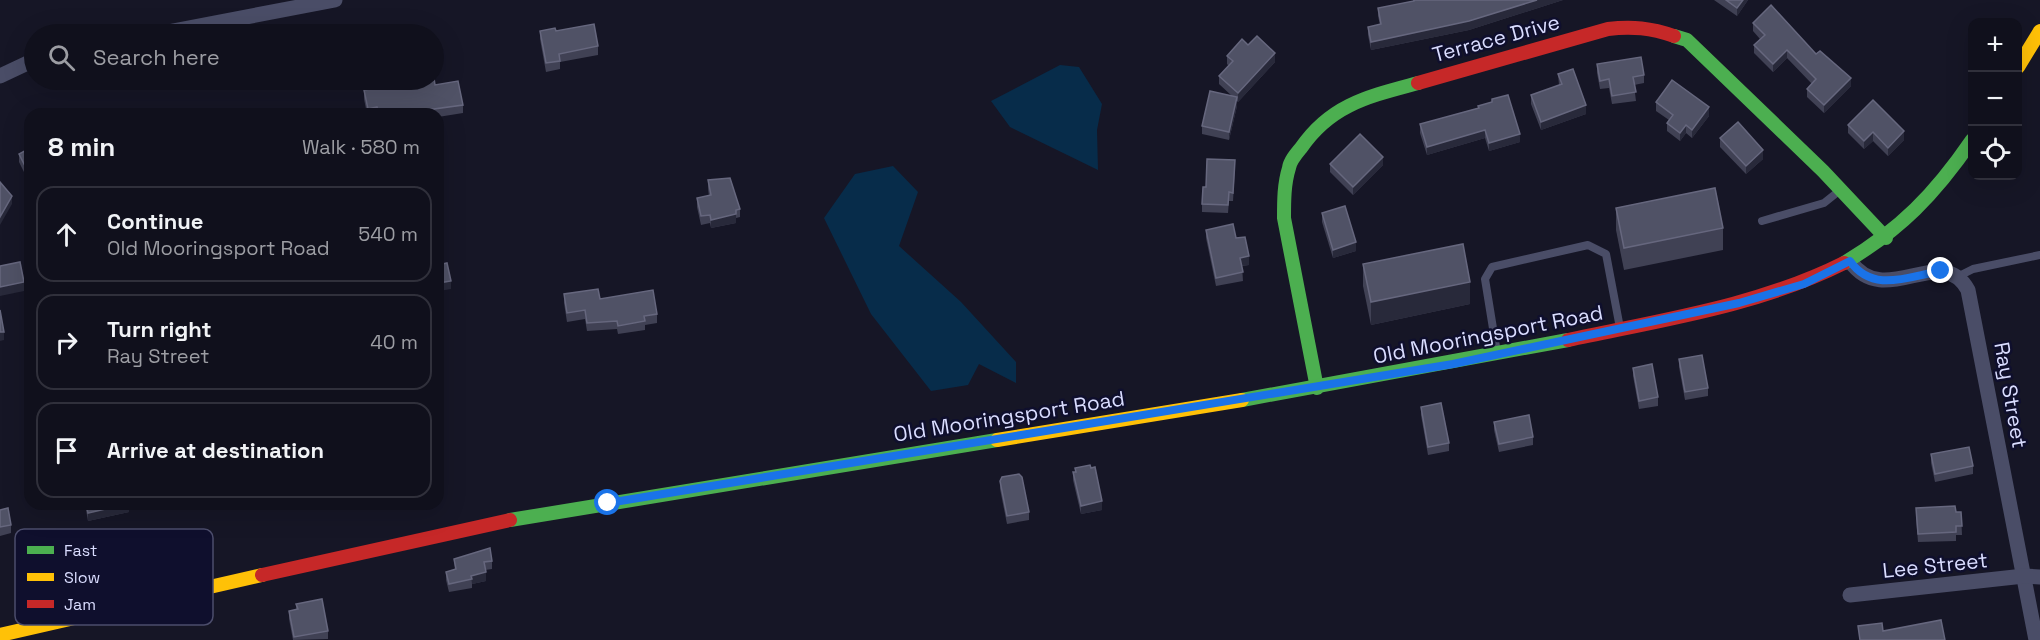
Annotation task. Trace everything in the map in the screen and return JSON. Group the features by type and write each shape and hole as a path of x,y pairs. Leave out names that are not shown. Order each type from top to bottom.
{"main road":[{"name":"Terrace Drive","path":"1317,388 1284,218 1284,191 1290,165 1309,136 1328,118 1357,100 1608,29 1629,26 1652,28 1687,40 1728,78 1886,238"},
{"path":"2022,60 2040,31"},
{"name":"Old Mooringsport Road","path":"213,586 461,530 557,511 1317,388 1497,355 1778,293 1850,261 1886,238 1923,206 1940,187 1968,146"},
{"name":"Old Mooringsport Road","path":"0,635 44,625"}],"street":[{"path":"209,24 335,0"},
{"path":"0,76 24,65"},
{"path":"1850,261 1865,277 1873,280 1884,281 1941,271 1959,276"},
{"name":"Ray Street","path":"1959,276 1972,301 2036,640"},
{"name":"Lee Street","path":"1850,594 2024,576 2040,577"}],"lane":[{"path":"1762,221 1824,203 1840,190"},
{"path":"1497,355 1485,279 1492,267 1588,245 1606,254 1620,329"},
{"path":"1959,276 1973,269 2040,255"}],"water":[{"path":"1060,65 1079,67 1102,104 1097,130 1098,170 1010,127 991,101"},
{"path":"893,166 918,192 899,246 961,302 1016,362 1016,383 979,364 968,385 931,391 871,314 824,218 855,174"}],"building":[{"path":"1414,0 1537,0 1469,21 1371,42 1368,27 1381,24 1378,8"},
{"path":"1726,0 1743,0 1737,8"},
{"path":"1771,5 1816,54 1820,51 1851,78 1824,105 1807,89 1816,79 1787,50 1773,64 1754,45 1765,35 1753,23"},
{"path":"594,24 598,46 559,54 560,61 546,63 540,31 555,28 556,31"},
{"path":"1257,36 1275,53 1238,93 1219,76 1233,61 1227,56 1242,39 1248,45"},
{"path":"1641,57 1644,75 1633,77 1636,92 1612,96 1609,79 1600,81 1597,64"},
{"path":"1573,69 1586,105 1541,122 1531,95 1562,84 1558,74"},
{"path":"1672,80 1709,107 1692,130 1686,125 1680,133 1667,123 1673,115 1656,102"},
{"path":"458,81 463,105 441,108 368,108 364,90 444,90 444,83"},
{"path":"1210,91 1237,97 1229,132 1202,126"},
{"path":"1508,95 1520,134 1489,143 1485,130 1427,147 1420,124 1479,108 1478,106 1492,102 1492,99"},
{"path":"1873,100 1904,131 1888,148 1873,132 1864,141 1848,125"},
{"path":"1738,122 1763,150 1746,166 1720,138"},
{"path":"1360,134 1383,157 1353,187 1330,164"},
{"path":"24,151 24,164 19,154"},
{"path":"1207,159 1235,160 1233,193 1229,192 1228,205 1202,204 1203,187 1206,187"},
{"path":"730,178 740,209 736,210 736,214 711,220 710,215 701,216 697,198 711,195 708,180"},
{"path":"0,182 12,196 0,217"},
{"path":"1715,188 1723,228 1624,248 1616,208"},
{"path":"1345,206 1356,242 1333,250 1322,213"},
{"path":"1233,224 1236,238 1245,237 1249,256 1240,258 1243,272 1216,278 1206,230"},
{"path":"1463,244 1470,282 1371,302 1363,264"},
{"path":"20,262 24,282 0,287 0,266"},
{"path":"447,263 451,281 444,282 444,264"},
{"path":"598,289 600,299 653,290 657,314 644,316 645,321 618,326 617,321 587,323 585,310 567,313 564,294"},
{"path":"0,310 4,332 0,332"},
{"path":"1702,355 1708,388 1685,392 1679,359"},
{"path":"1652,364 1658,397 1639,401 1633,368"},
{"path":"1441,403 1449,443 1428,447 1421,407"},
{"path":"1529,415 1533,437 1499,444 1494,422"},
{"path":"1969,447 1973,466 1935,474 1931,454"},
{"path":"1090,465 1091,468 1095,467 1102,501 1081,506 1073,472 1076,472 1075,468"},
{"path":"1019,474 1022,477 1029,512 1007,516 1000,481 1002,477"},
{"path":"1955,506 1956,512 1961,512 1962,526 1956,526 1956,532 1918,534 1916,508"},
{"path":"8,508 11,525 0,527 0,510"},
{"path":"490,548 492,561 484,562 486,572 471,576 472,579 449,584 446,572 456,569 454,559"},
{"path":"322,599 328,631 294,637 289,611 298,609 296,604"},
{"path":"1941,620 1945,640 1860,640 1858,626 1882,623 1883,631"}],"traffic: fast":[{"path":"1674,36 1687,40 1823,171 1886,238"},
{"path":"1317,388 1284,218 1285,186 1290,165 1313,133 1339,112 1384,92 1418,83"},
{"path":"1844,263 1882,237 1915,209 1930,194 1968,145"},
{"path":"1242,400 1568,340"},
{"path":"510,520 997,440"}],"traffic: slow":[{"path":"2022,60 2040,31"},
{"path":"997,440 1242,400"},
{"path":"213,586 262,575"},
{"path":"0,635 44,625"}],"traffic: jam":[{"path":"1418,83 1608,29 1641,28 1674,36"},
{"path":"1568,340 1743,301 1811,278 1844,263"},
{"path":"262,575 510,520"}],"route":[{"path":"608,503 1453,364 1778,293 1829,273 1850,261 1865,277 1873,280 1900,279 1941,271"}]}
